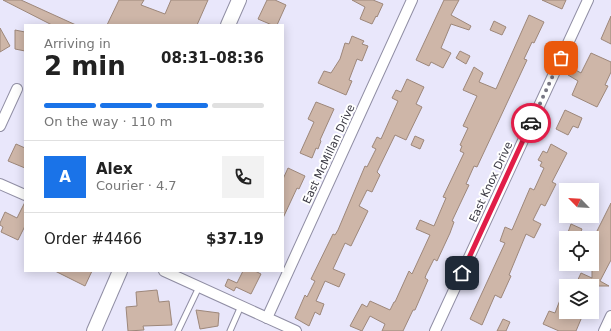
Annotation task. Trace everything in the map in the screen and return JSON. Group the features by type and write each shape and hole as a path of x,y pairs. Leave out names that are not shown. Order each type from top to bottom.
{"street":[{"path":"228,24 239,0"},
{"name":"East McMillan Drive","path":"267,318 412,0"},
{"name":"East Knox Drive","path":"436,331 588,0"},
{"path":"0,126 17,89"},
{"path":"0,184 24,195"},
{"path":"94,331 120,272"},
{"path":"166,272 296,331"},
{"path":"604,331 611,316"}],"lane":[{"path":"178,331 199,287"},
{"path":"230,331 241,306"}],"building":[{"path":"3,0 21,0 74,24 50,24"},
{"path":"119,0 144,0 141,5 165,14 171,0 208,0 197,24 107,24"},
{"path":"267,0 275,0 286,5 277,24 270,24 258,19"},
{"path":"352,0 373,0 383,4 372,24 360,19 365,7"},
{"path":"444,0 459,0 451,15 471,26 469,30 451,24 441,48 451,53 443,68 431,62 429,66 416,60"},
{"path":"542,0 566,0 562,9"},
{"path":"529,15 544,22 524,59 527,60 477,167 474,166 466,184 469,185 452,221 454,222 450,233 437,261 434,259 426,275 425,278 428,280 415,310 413,310 403,331 382,331 385,324 370,316 362,331 350,326 362,304 367,307 370,301 390,310 409,271 412,274 430,235 416,229 420,220 434,226 446,198 443,197 464,153 460,151 462,146 460,145 468,128 463,126 477,96 463,90 474,67 483,73 479,82 496,89"},
{"path":"611,16 611,44 601,39"},
{"path":"494,21 506,27 502,35 490,30"},
{"path":"0,28 10,46 0,52"},
{"path":"15,30 24,32 24,51 15,49"},
{"path":"352,36 364,41 362,44 368,46 362,61 357,59 349,80 352,81 346,95 318,83 324,71 331,73 340,59 345,43 349,44"},
{"path":"460,51 470,56 466,64 456,58"},
{"path":"591,53 611,62 611,72 605,85 608,86 597,107 572,95 578,81 568,75 572,68 581,73"},
{"path":"407,79 424,87 416,104 422,107 406,140 395,135 377,172 380,175 372,192 367,190 359,206 368,211 351,246 345,243 333,269 345,274 339,287 325,281 316,301 324,304 320,315 315,312 309,326 295,318 305,295 307,297 315,281 311,279 333,234 335,235 338,230 365,166 367,167 376,149 372,147 377,137 381,139 398,101 392,98 396,90 401,92"},
{"path":"316,102 334,109 320,140 318,149 316,148 312,158 300,153 314,122 308,119"},
{"path":"565,110 582,118 578,128 573,126 568,135 556,129"},
{"path":"415,136 424,140 420,149 411,145"},
{"path":"16,144 24,148 24,168 8,161"},
{"path":"551,144 567,153 552,182 556,184 545,206 541,204 533,220 541,224 534,238 526,234 509,275 511,276 501,298 495,295 482,325 470,319 505,243 500,241 505,227 512,230 530,188 534,190 544,168 540,166 542,162 538,160 543,151 547,153"},
{"path":"288,168 305,176 299,189 297,188 284,216 284,177"},
{"path":"611,203 611,260 600,281 609,286 599,286 599,279 578,279 581,273 592,278 592,271 599,271 599,231 597,231"},
{"path":"24,204 24,228 18,240 1,232 3,227 0,225 5,212 17,218"},
{"path":"571,224 582,229 581,231 568,231"},
{"path":"57,272 92,272 85,286"},
{"path":"242,272 257,272 261,274 251,294 236,287 234,291 225,286 228,279 237,283"},
{"path":"157,290 159,302 169,301 172,325 143,326 144,330 128,331 126,307 137,306 136,292"},
{"path":"559,303 559,319 581,319 576,331 559,331 543,324 549,311 555,313"},
{"path":"196,310 219,313 218,326 200,329"},
{"path":"503,319 510,322 506,331 497,331"}],"way so far":[{"path":"531,123 561,58"}],"route":[{"path":"462,273 531,123"}]}
